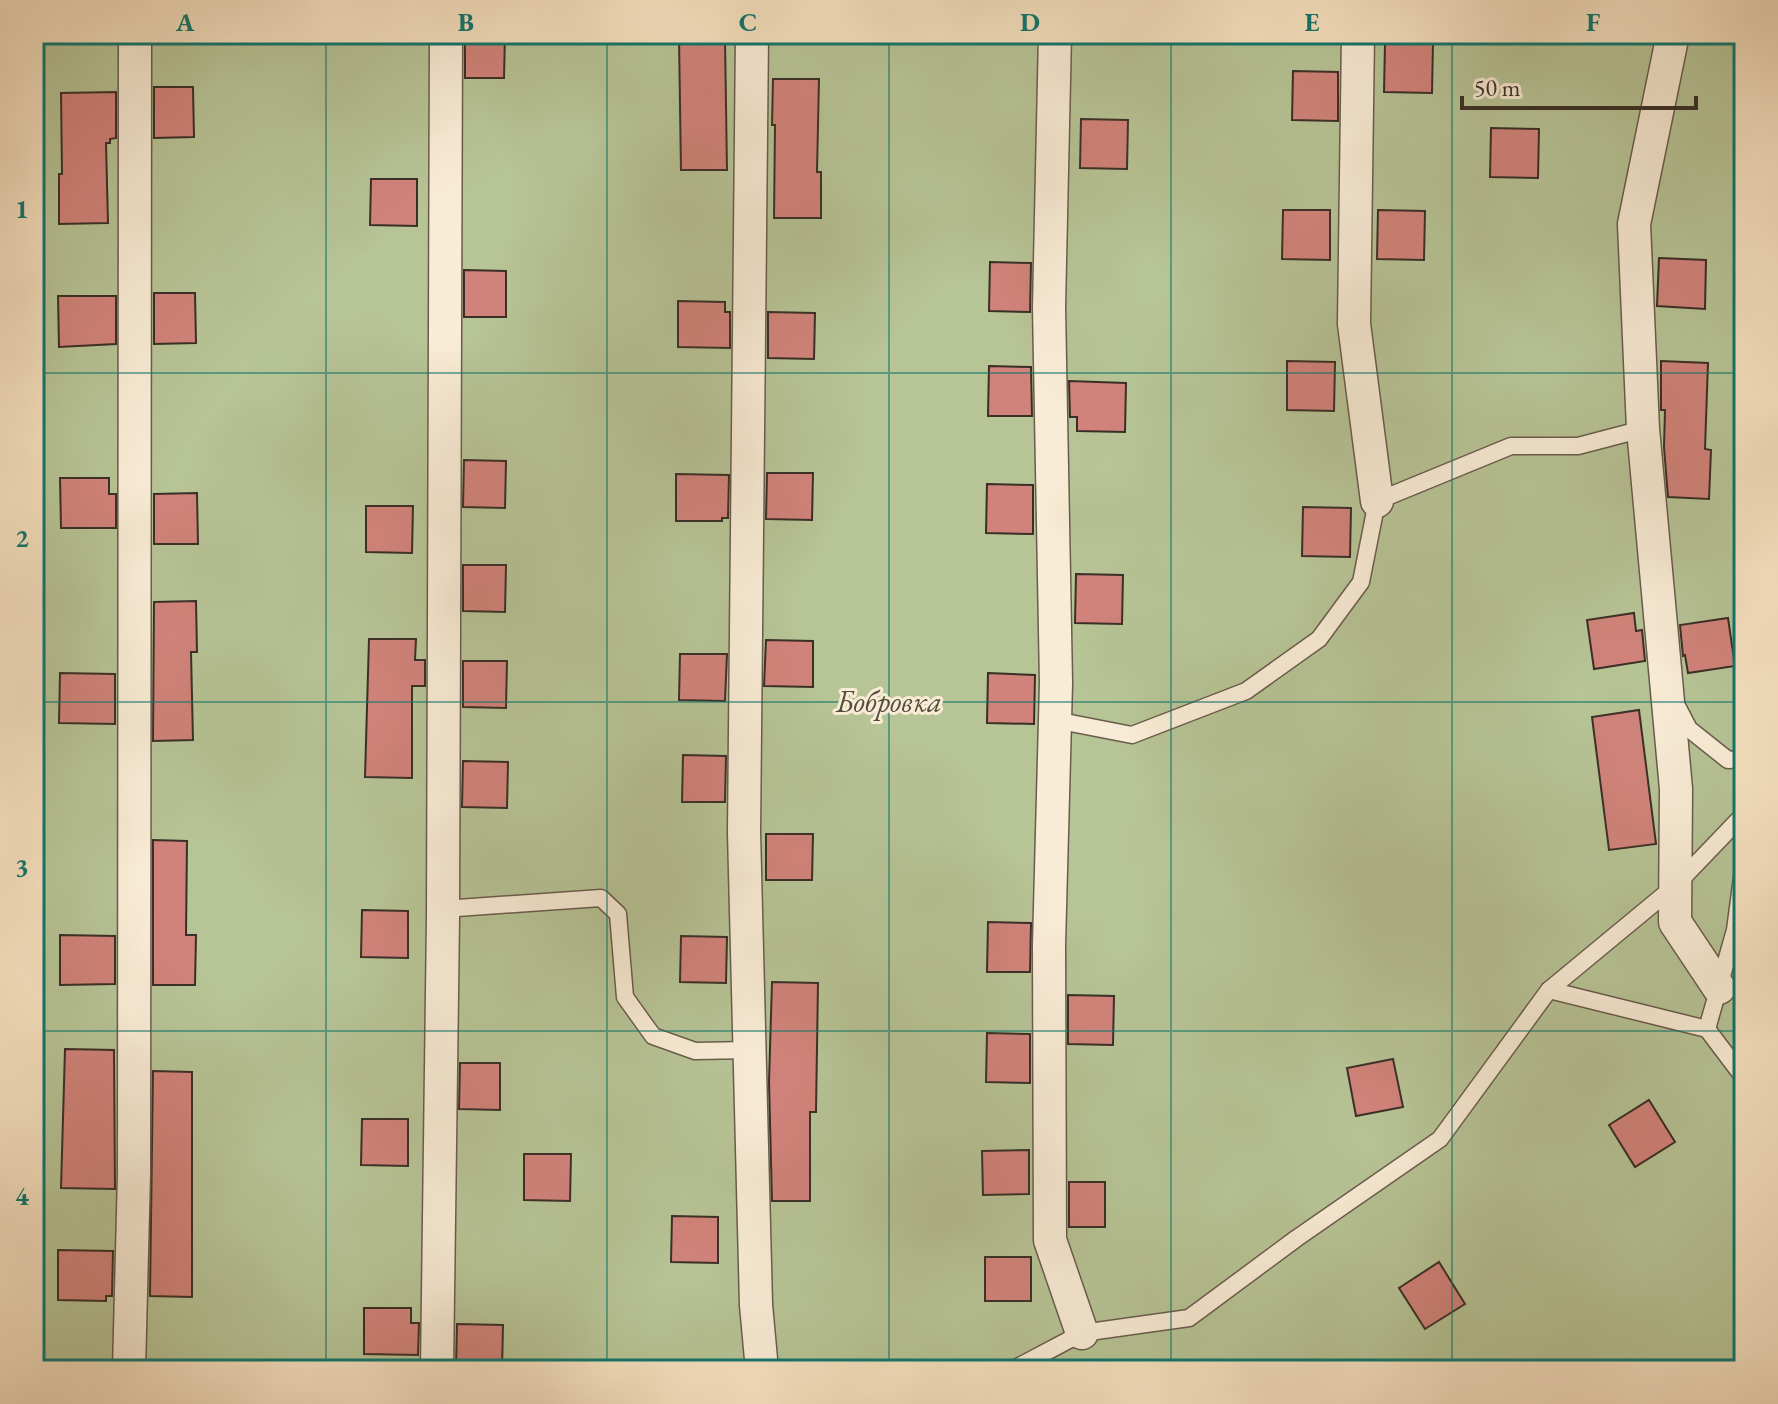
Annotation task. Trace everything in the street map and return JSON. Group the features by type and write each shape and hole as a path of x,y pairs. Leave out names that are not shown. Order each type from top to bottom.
{"street":[{"path":"129,1370 134,1173 135,34"},
{"path":"437,1370 443,909 446,34"},
{"path":"752,34 744,832 756,1305 762,1370"},
{"path":"1055,34 1049,307 1055,720 1049,945 1050,1240 1082,1333"},
{"path":"1358,34 1354,324 1377,501"},
{"path":"1673,34 1634,224 1643,429 1676,789 1675,922 1719,988"}],"lane":[{"path":"1055,720 1132,735 1246,691 1319,639 1361,582 1377,501 1511,446 1578,446 1643,429"},
{"path":"1666,685 1689,729 1728,760 1744,759"},
{"path":"1012,1370 1082,1333 1189,1318 1440,1139 1549,990 1676,885 1744,814"},
{"path":"1707,1029 1735,930 1744,862"},
{"path":"443,909 601,898 618,914 625,997 653,1036 695,1051 750,1050"},
{"path":"1549,990 1707,1029 1744,1078"}],"green space":[{"name":"Бобровка","path":"34,34 1744,34 1744,1370 34,1370"}],"building":[{"path":"465,34 505,34 504,78 465,78"},
{"path":"679,38 725,39 727,170 681,170"},
{"path":"1385,43 1433,43 1432,93 1384,92"},
{"path":"1293,71 1338,72 1338,121 1292,120"},
{"path":"773,79 819,79 817,172 821,172 821,218 774,218"},
{"path":"154,87 193,87 194,137 154,138"},
{"path":"116,92 116,138 106,143 108,223 59,224 61,93"},
{"path":"1081,119 1128,120 1127,169 1080,168"},
{"path":"1491,128 1539,129 1538,178 1490,177"},
{"path":"371,179 417,179 417,226 370,225"},
{"path":"1283,210 1330,210 1330,260 1282,259"},
{"path":"1378,210 1425,211 1424,260 1377,259"},
{"path":"1659,258 1706,260 1705,309 1657,306"},
{"path":"990,262 1031,263 1030,312 989,311"},
{"path":"464,270 506,271 506,317 464,317"},
{"path":"154,293 195,293 196,343 154,344"},
{"path":"58,296 116,296 116,344 59,347"},
{"path":"678,301 725,302 725,312 730,312 730,348 678,347"},
{"path":"768,312 815,313 814,359 768,358"},
{"path":"1287,361 1335,362 1334,411 1287,410"},
{"path":"1661,361 1708,363 1705,449 1711,450 1709,499 1668,497 1665,410 1661,410"},
{"path":"989,366 1031,367 1032,416 988,416"},
{"path":"1069,381 1126,383 1125,432 1077,431 1077,417 1070,417"},
{"path":"464,460 506,461 505,508 463,507"},
{"path":"767,473 813,473 812,520 766,519"},
{"path":"676,474 729,475 728,518 722,518 722,521 676,521"},
{"path":"60,478 109,478 109,494 116,494 116,528 61,528"},
{"path":"987,484 1033,485 1033,534 986,533"},
{"path":"197,493 198,544 154,544 154,494"},
{"path":"366,506 413,506 412,553 366,552"},
{"path":"1303,507 1351,508 1350,557 1302,556"},
{"path":"463,565 506,565 505,612 463,611"},
{"path":"1076,574 1123,575 1122,624 1075,623"},
{"path":"196,601 197,652 191,652 193,740 153,741 154,602"},
{"path":"1634,613 1636,631 1642,630 1645,661 1594,669 1587,620"},
{"path":"1728,618 1735,666 1688,673 1680,625"},
{"path":"369,639 416,639 415,660 425,660 425,686 412,686 412,778 365,777"},
{"path":"766,640 813,641 813,687 764,686"},
{"path":"680,654 727,654 725,701 679,700"},
{"path":"463,661 507,661 506,708 463,707"},
{"path":"60,673 115,674 115,724 59,723"},
{"path":"988,673 1035,675 1034,724 987,723"},
{"path":"1639,710 1656,844 1609,850 1592,717"},
{"path":"683,755 726,756 725,802 682,802"},
{"path":"463,761 508,762 507,808 462,807"},
{"path":"766,834 813,834 812,880 766,880"},
{"path":"153,840 187,841 186,935 196,935 195,985 153,985"},
{"path":"362,910 408,911 408,958 361,957"},
{"path":"988,922 1031,923 1030,972 987,972"},
{"path":"60,935 115,936 115,984 60,985"},
{"path":"681,936 727,937 726,983 680,982"},
{"path":"772,982 818,983 816,1112 810,1112 810,1201 772,1201 769,1082"},
{"path":"1068,995 1114,996 1113,1045 1068,1044"},
{"path":"987,1033 1030,1034 1030,1083 986,1082"},
{"path":"65,1049 114,1050 115,1189 61,1188"},
{"path":"1393,1059 1403,1107 1356,1116 1347,1068"},
{"path":"460,1063 500,1063 500,1110 459,1109"},
{"path":"153,1071 192,1072 192,1297 150,1296"},
{"path":"1649,1100 1675,1142 1635,1167 1609,1125"},
{"path":"362,1119 408,1119 408,1166 361,1165"},
{"path":"1029,1150 1029,1194 983,1195 982,1151"},
{"path":"524,1154 571,1154 570,1201 524,1200"},
{"path":"1069,1182 1105,1182 1105,1227 1069,1227"},
{"path":"672,1216 718,1217 718,1263 671,1262"},
{"path":"58,1250 113,1251 112,1296 106,1296 106,1301 58,1300"},
{"path":"985,1257 1031,1257 1031,1301 985,1301"},
{"path":"1439,1262 1465,1304 1425,1329 1399,1288"},
{"path":"364,1308 411,1308 411,1323 419,1323 418,1355 364,1354"},
{"path":"457,1324 503,1325 502,1370 456,1370"}]}
